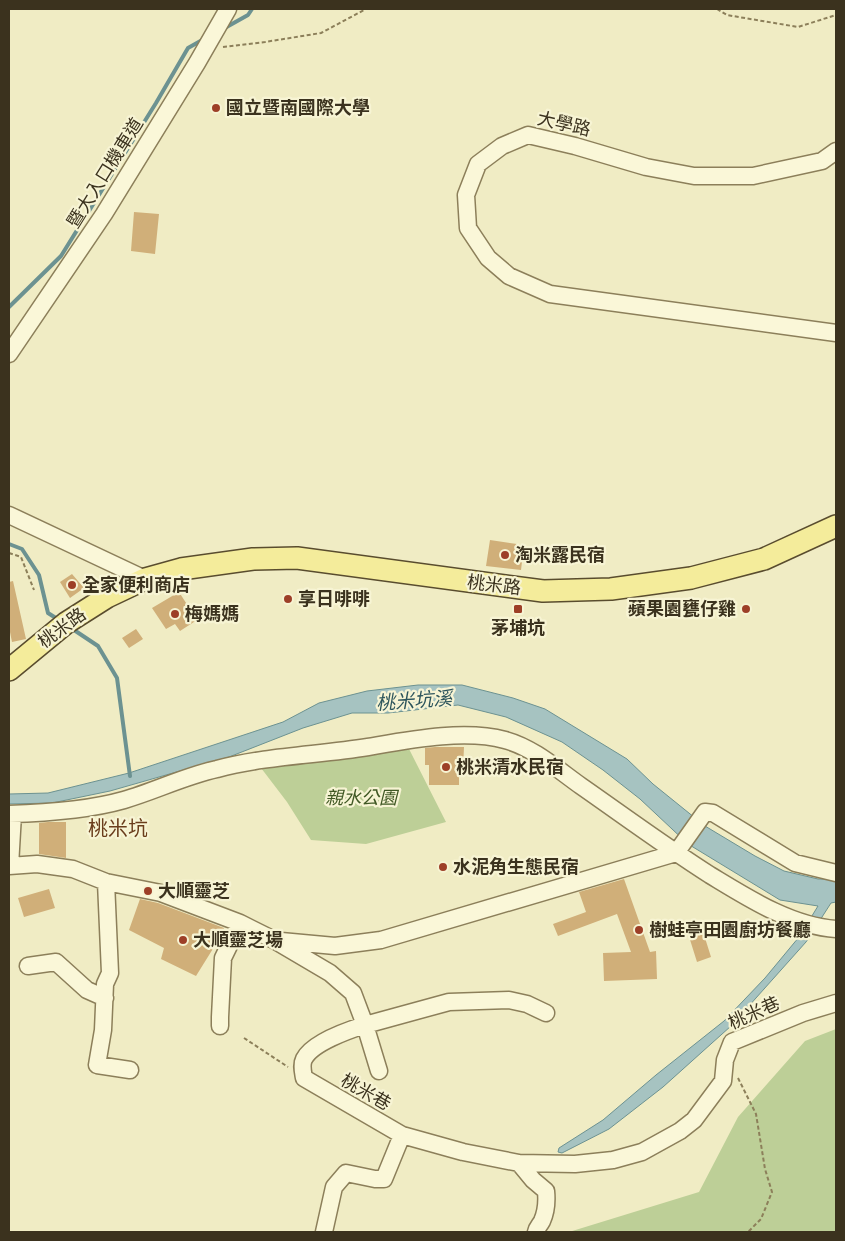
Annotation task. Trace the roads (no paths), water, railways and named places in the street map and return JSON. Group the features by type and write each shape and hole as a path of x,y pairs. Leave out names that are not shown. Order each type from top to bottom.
{"main road":[{"name":"桃米路","path":"9,670 66,623 108,597 144,578 180,569 253,559 297,558 543,591 611,590 691,578 764,560 836,526"}],"street":[{"name":"暨大入口機車道","path":"9,354 104,214 228,9"},
{"name":"大學路","path":"836,151 822,161 753,176 694,176 646,167 575,146 528,135 502,146 478,164 466,195 468,228 488,258 509,276 550,294 836,333"},
{"path":"9,515 144,578"},
{"path":"379,1071 353,993 330,973 274,940 240,923 161,893 106,882 74,869 36,864 9,866 11,814 56,812 123,800 216,769 269,759 325,754 410,740 470,735 505,740 535,753 678,849 741,894 789,918 829,928"},
{"path":"274,940 335,946 381,940 678,849 705,812 713,813 795,863 836,873"},
{"path":"106,882 110,973 105,984 103,1030 97,1066 130,1070"},
{"path":"220,1026 223,958 240,923"},
{"path":"28,966 56,962 87,990 105,998"},
{"path":"365,1025 448,1002 509,1000 527,1004 546,1013"},
{"name":"桃米巷","path":"365,1025 339,1033 305,1058 302,1068 304,1078 402,1135 463,1152 519,1164 575,1164 613,1160 642,1152 680,1131 694,1120 723,1081 725,1060 732,1042 803,1013 836,1003"},
{"path":"324,1232 334,1187 346,1173 384,1179 402,1135"},
{"path":"519,1164 546,1191 547,1200 542,1222 537,1227 536,1232"}],"water":[{"name":"桃米坑溪","path":"418,685 462,685 513,698 545,709 627,759 653,784 705,826 755,856 784,871 818,879 836,879 836,902 831,903 806,942 731,1026 663,1087 609,1129 562,1153 558,1152 559,1148 603,1120 724,1021 765,978 799,937 818,906 780,900 688,844 640,799 603,770 562,742 506,717 458,705 388,713 352,713 303,728 229,757 110,791 52,803 9,804 9,794 48,793 129,773 283,722 319,703 367,691"}],"waterway":[{"path":"223,29 248,15 252,9"},
{"path":"9,307 61,256 188,48 204,39"},
{"path":"9,544 22,549 39,575 48,613 59,620"},
{"path":"71,628 98,646 117,678 130,776"}],"place":[{"name":"國立暨南國際大學","path":"216,108"},
{"name":"淘米露民宿","path":"505,555"},
{"name":"全家便利商店","path":"72,585"},
{"name":"享日啡啡","path":"288,599"},
{"name":"茅埔坑","path":"518,609"},
{"name":"蘋果園甕仔雞","path":"746,609"},
{"name":"梅媽媽","path":"175,614"},
{"name":"桃米清水民宿","path":"446,767"},
{"name":"水泥角生態民宿","path":"443,867"},
{"name":"大順靈芝","path":"148,891"},
{"name":"樹蛙亭田園廚坊餐廳","path":"639,930"},
{"name":"大順靈芝場","path":"183,940"}],"district":[{"name":"桃米坑","path":"118,828"}],"park label":[{"name":"親水公園","path":"361,798"}]}
